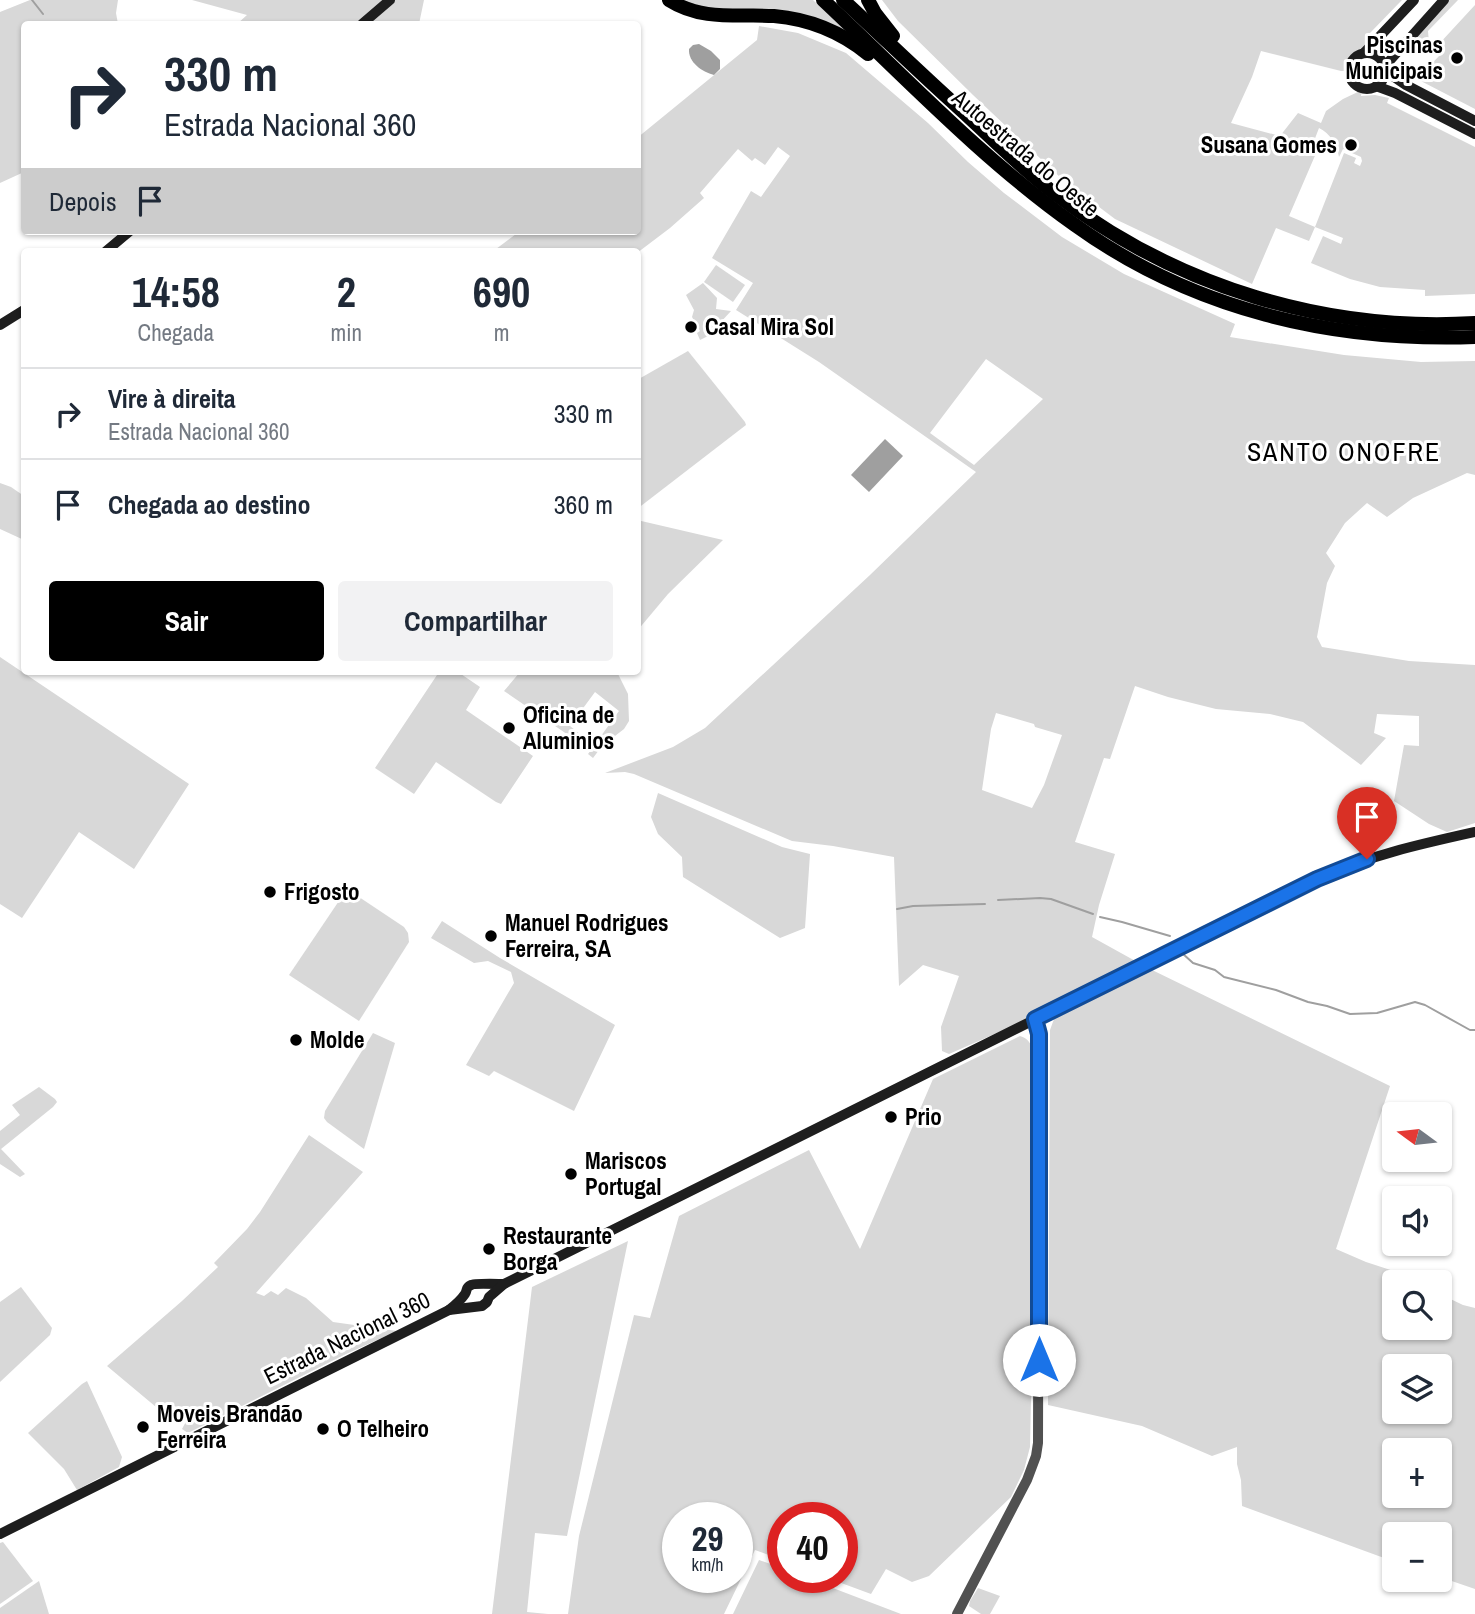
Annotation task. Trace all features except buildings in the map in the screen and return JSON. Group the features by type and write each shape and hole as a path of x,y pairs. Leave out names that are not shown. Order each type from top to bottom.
{"highway":[{"path":"669,0 699,13 776,16 823,27 847,38 932,105"},
{"name":"Autoestrada do Oeste","path":"823,0 932,105 1007,172 1076,226 1150,270 1194,290 1250,310 1301,324 1388,336 1475,337"},
{"name":"Autoestrada do Oeste","path":"843,0 1035,178 1085,216 1133,246 1186,272 1235,291 1317,313 1378,322 1475,323"},
{"path":"868,0 883,24 949,92 960,109"}],"main road":[{"path":"366,21 390,0"},
{"path":"1414,0 1364,53 1356,56 1351,63 1350,76 1360,87 1376,86 1395,93 1475,134"},
{"path":"1384,68 1444,0"},
{"path":"1364,53 1374,54 1382,62 1382,79 1376,86"},
{"path":"1384,68 1406,85 1475,121"},
{"path":"110,248 126,235"},
{"path":"0,325 21,312"},
{"path":"504,1284 477,1283 466,1289 464,1295 472,1307 482,1306 504,1284 1329,873 1367,859 1475,831"},
{"path":"483,1285 488,1290 489,1297"},
{"name":"Estrada Nacional 360","path":"449,1311 464,1295"},
{"name":"Estrada Nacional 360","path":"0,1534 449,1311 472,1307"}],"street":[{"path":"957,1614 1027,1480 1038,1443 1039,1034 1035,1019"}],"shaded area":[{"path":"30,0 118,0 117,21 21,21 21,173 0,183 0,12"},
{"path":"192,0 424,0 420,21 240,21 247,15"},
{"path":"676,0 813,0 850,35 717,12"},
{"path":"882,0 1402,0 1370,33 1374,42 1353,59 1349,71 1261,51 1231,123 1280,136 1298,113 1321,123 1326,111 1362,90 1361,96 1389,98 1387,103 1475,147 1475,294 1425,296 1425,290 1380,287 1350,279 1311,263 1323,236 1341,244 1343,238 1315,227 1309,241 1276,228 1252,284 1115,219 1062,179 898,21","holes":["1319,128 1332,140 1339,157 1343,149 1361,157 1360,166 1354,163 1356,158 1344,153 1315,227 1289,216 1317,151 1325,153 1325,147 1314,141"]},
{"path":"1444,0 1458,0 1428,31 1429,43 1439,44 1475,5 1475,109 1417,79 1441,54 1428,43 1407,42"},
{"path":"759,26 798,33 846,53 1004,193 1062,237 1124,274 1235,324 1230,337 1344,355 1421,362 1475,361 1475,475 1467,473 1413,498 1387,517 1367,503 1345,523 1326,553 1335,566 1327,583 1317,637 1322,647 1409,661 1475,665 1475,823 1447,832 1429,824 1394,801 1404,745 1419,746 1419,716 1377,714 1374,733 1386,738 1361,765 1303,722 1270,714 1216,709 1135,686 1110,759 1104,758 1075,842 1115,854 1092,937 1139,963 1040,1014 949,1054 942,1051 941,1027 959,976 923,965 899,986 894,857 792,841 634,774 605,773 673,747 705,728 976,472 819,362 736,310 753,283 712,258 751,191 761,197 790,156 778,147 765,165 755,158 752,161 738,149 700,193 704,198 641,250 497,248 515,235 641,235 641,135 757,40","holes":["986,359 1043,399 974,465 930,433","996,713 1034,724 1035,727 1062,735 1044,785 1032,808 982,790"]},
{"path":"699,44 720,60 720,69 714,75 701,69 689,54 693,45"},
{"path":"716,265 745,285 733,302 704,282"},
{"path":"703,283 717,298 716,309 731,311 708,336 700,340 697,333 700,331 692,317 694,310 686,295"},
{"path":"688,351 746,425 641,506 641,378"},
{"path":"885,439 903,456 869,492 851,475"},
{"path":"0,483 21,494 21,539 0,529"},
{"path":"641,521 723,540 668,594 641,626"},
{"path":"0,657 21,671 21,675 27,675 189,784 134,869 79,832 22,918 0,904"},
{"path":"437,675 462,675 480,687 466,710 533,756 501,804 436,762 414,794 375,768"},
{"path":"517,675 618,675 628,694 629,721 593,758 588,754 619,711 595,692 570,726 581,735 577,741 504,691"},
{"path":"658,793 782,847 810,854 805,928 780,938 683,877 682,857 658,834 651,817"},
{"path":"347,889 404,927 409,942 359,1021 289,975"},
{"path":"442,921 615,1025 574,1111 494,1071 489,1076 466,1065 514,983 511,972 488,961 474,963 431,938"},
{"path":"1148,968 1390,1086 1385,1102 1382,1102 1382,1110 1336,1249 1391,1270 1382,1270 1382,1340 1452,1340 1452,1300 1475,1308 1475,1589 1452,1581 1452,1522 1382,1522 1382,1557 1242,1506 1237,1447 1212,1456 1142,1426 1048,1405 1050,1030 1054,1019"},
{"path":"373,1033 395,1043 364,1149 324,1118 325,1111"},
{"path":"1020,1036 1025,1038 1034,1052 1030,1447 1024,1470 1011,1497 929,1576 912,1582 886,1569 871,1594 858,1589 858,1502 767,1502 767,1554 755,1550 753,1554 753,1502 662,1502 662,1593 734,1593 724,1614 568,1614 579,1536 634,1315 650,1318 679,1216 809,1150 860,1249 933,1079"},
{"path":"39,1087 57,1102 1,1149 25,1174 20,1177 0,1164 0,1131 20,1115 12,1105"},
{"path":"309,1135 363,1172 256,1293 264,1296 271,1291 278,1295 286,1288 306,1298 333,1322 397,1331 188,1433 182,1429 189,1416 170,1403 162,1412 107,1366 218,1267 214,1263 260,1212"},
{"path":"628,1241 567,1536 535,1533 527,1612 548,1614 492,1614 532,1287"},
{"path":"21,1287 52,1328 50,1335 0,1382 0,1302"},
{"path":"87,1381 122,1457 119,1467 77,1490 64,1469 28,1433"},
{"path":"3,1542 33,1581 0,1604 0,1543"},
{"path":"759,1560 767,1563 767,1593 846,1593 901,1614 733,1614 743,1593 753,1593 753,1572"},
{"path":"39,1581 49,1614 0,1614 0,1608"},
{"path":"978,1588 1000,1596 990,1614 981,1614 969,1606"}],"waterway":[{"path":"32,0 43,14"},
{"path":"998,900 1051,899 1093,914"},
{"path":"897,909 985,904"},
{"path":"1100,917 1170,936"},
{"path":"1182,953 1193,963 1215,970 1224,977 1276,990 1350,1014 1377,1013 1415,1002 1470,1030 1475,1030"}],"place":[{"name":"Piscinas Municipais","path":"1457,58"},
{"name":"Susana Gomes","path":"1351,145"},
{"name":"Casal Mira Sol","path":"691,327"},
{"name":"Oficina de Aluminios","path":"509,728"},
{"name":"Frigosto","path":"270,892"},
{"name":"Manuel Rodrigues Ferreira, SA","path":"491,936"},
{"name":"Molde","path":"296,1040"},
{"name":"Prio","path":"891,1117"},
{"name":"Mariscos Portugal","path":"571,1174"},
{"name":"Restaurante Borga","path":"489,1249"},
{"name":"Moveis Brandão Ferreira","path":"143,1427"},
{"name":"O Telheiro","path":"323,1429"}],"district":[{"name":"SANTO ONOFRE","path":"1344,452"}],"route":[{"path":"1039,1360 1039,1034 1035,1019 1329,873 1367,859"}]}
